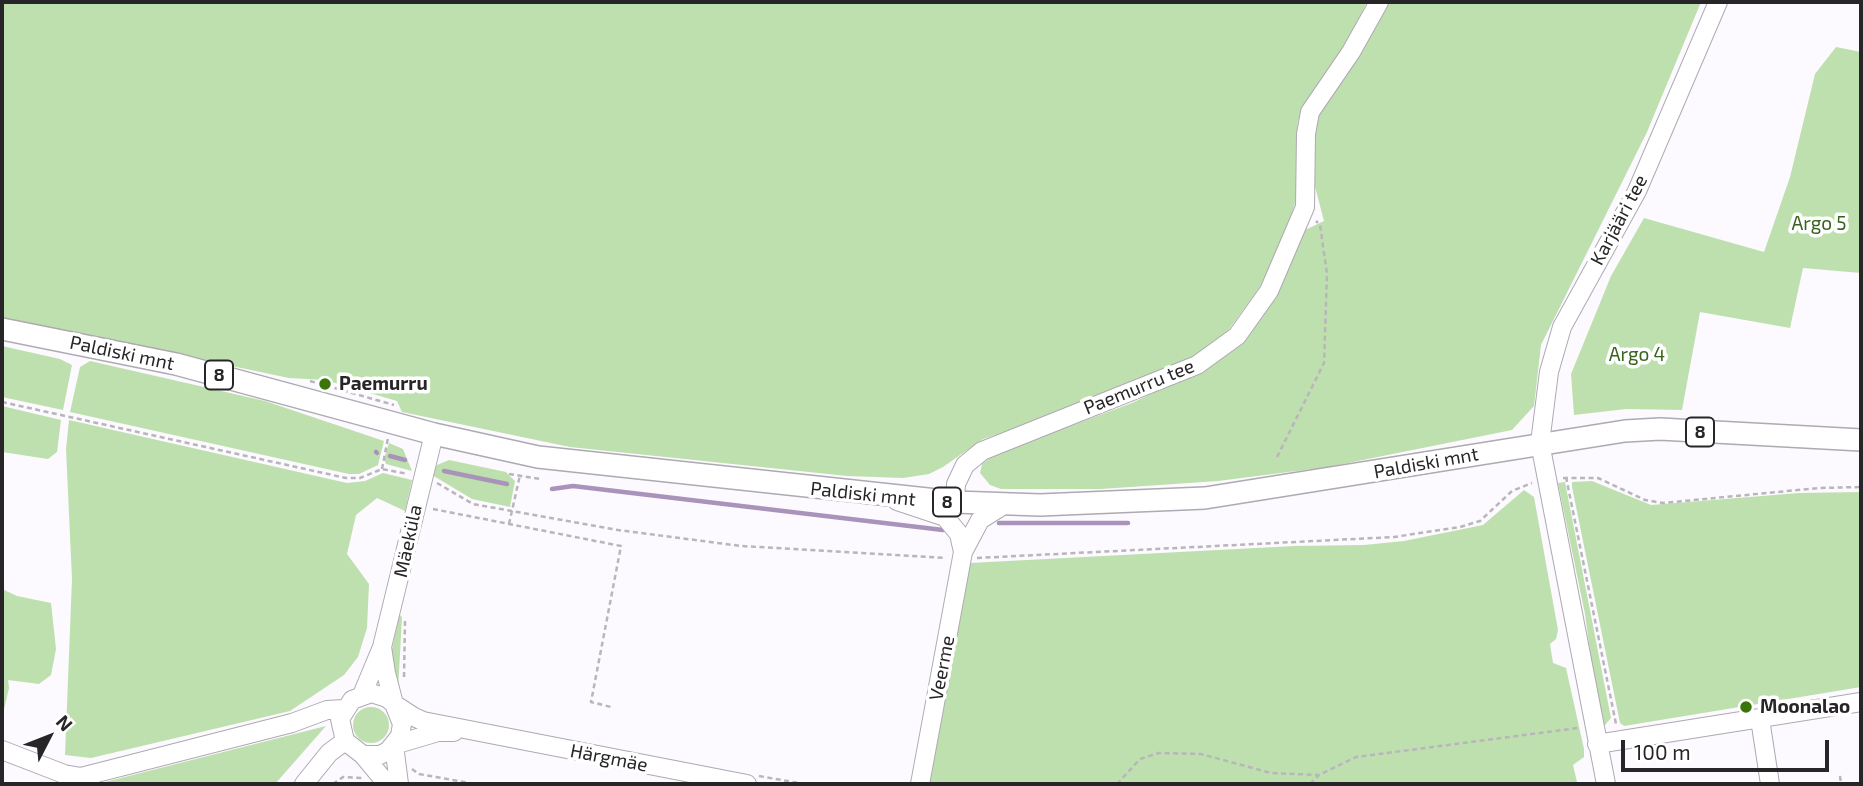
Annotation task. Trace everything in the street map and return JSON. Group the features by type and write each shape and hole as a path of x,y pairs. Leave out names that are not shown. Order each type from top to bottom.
{"main road":[{"name":"Paldiski mnt","path":"2,329 176,364 434,434 538,457 887,497 955,502 1205,498 1582,435 1660,429 1861,440"}],"street":[{"name":"Paemurru tee","path":"955,502 956,484 965,465 982,451 1197,365 1237,336 1269,291 1305,207 1306,134 1310,112 1351,52 1379,2"},
{"name":"Karjääri tee","path":"1540,443 1549,372 1562,327 1637,191 1718,2"},
{"name":"Mäeküla","path":"362,695 382,647 434,434"},
{"path":"1540,443 1606,784"},
{"path":"887,497 945,517 959,534 964,552"},
{"name":"Veerme","path":"920,784 964,552 980,520 1007,503"},
{"name":"Mäeküla","path":"382,647 394,704"},
{"path":"2,750 80,780 292,723 327,710 344,709 362,695 379,695 394,704 402,724 394,746 391,780"},
{"path":"1597,744 1861,702"},
{"name":"Härgmäe","path":"394,704 423,721 472,732 749,779"},
{"path":"344,709 340,731 345,741 391,780"},
{"path":"1760,719 1770,784"},
{"name":"Härgmäe","path":"394,746 438,732 472,732"},
{"path":"304,784 329,753 345,741"},
{"path":"363,755 380,755 394,746"}],"path":[{"path":"1277,457 1324,363 1327,274 1320,225 1305,207"},
{"path":"509,474 540,479"},
{"path":"509,524 520,475"},
{"path":"1566,477 1620,740"},
{"path":"426,508 621,546 591,702 611,707"},
{"path":"403,685 406,611"},
{"path":"1311,784 1319,775 1356,757 1582,727"},
{"path":"1117,784 1140,759 1159,753 1201,754 1271,773 1319,775"},
{"path":"333,784 343,777 369,778 372,782 391,780 412,769 419,774 475,784"},
{"path":"1840,776 1841,784"},
{"path":"749,779 804,784"}],"green space":[{"path":"2,2 1367,2 1345,46 1298,120 1296,150 1301,181 1290,221 1260,287 1227,332 1186,362 1073,409 983,439 929,474 903,478 847,476 570,447 402,412 397,401 325,380 289,378 2,318"},
{"path":"1385,2 1701,2 1647,132 1541,345 1534,406 1512,430 1328,467 1218,481 1101,489 1001,489 990,485 980,473 982,464 995,454 1132,403 1205,368 1279,287 1305,230 1324,221 1313,179 1314,139 1319,111"},
{"name":"Argo 4","path":"1836,47 1861,52 1861,273 1803,268 1790,328 1700,312 1682,410 1626,409 1574,415 1571,374 1611,276 1644,218 1764,252 1790,177 1815,74"},
{"path":"2,346 60,359 72,365 63,410 2,397"},
{"path":"90,361 265,401 384,441 378,465 359,474 349,474 70,412 80,367"},
{"path":"2,406 61,420 57,452 48,459 2,452"},
{"path":"69,420 347,483 365,481 383,473 412,480 405,511 377,498 356,515 347,554 369,584 367,628 358,657 344,675 290,711 91,758 65,755 72,579 66,449"},
{"path":"389,443 403,449 412,471 386,464 384,459"},
{"path":"449,460 506,472 515,481 510,507 472,499 432,475 437,465"},
{"path":"1592,481 1651,505 1799,493 1861,492 1861,687 1624,726 1620,723 1572,487 1572,482"},
{"path":"1565,482 1611,718 1605,725 1600,725 1585,614 1558,483"},
{"path":"1524,490 1534,497 1558,630 1556,639 1550,644 1553,663 1566,668 1584,749 1584,757 1573,765 1577,782 1591,784 929,784 970,563 1404,541 1483,525"},
{"path":"2,589 17,596 51,603 56,649 51,675 39,684 8,680 9,688 2,718"},
{"path":"399,614 402,617 398,691 391,655"},
{"path":"371,707 384,712 389,725 384,738 371,743 358,738 353,725 358,712"},
{"path":"326,726 275,784 97,784"}],"waterway":[{"path":"390,456 405,460"},
{"path":"444,471 507,484"},
{"path":"552,489 573,486 943,530"},
{"path":"999,523 1128,523"}],"place":[{"name":"Paemurru","path":"325,384"},
{"name":"Moonalao","path":"1746,707"}],"park label":[{"name":"Argo 5","path":"1819,224"}]}
